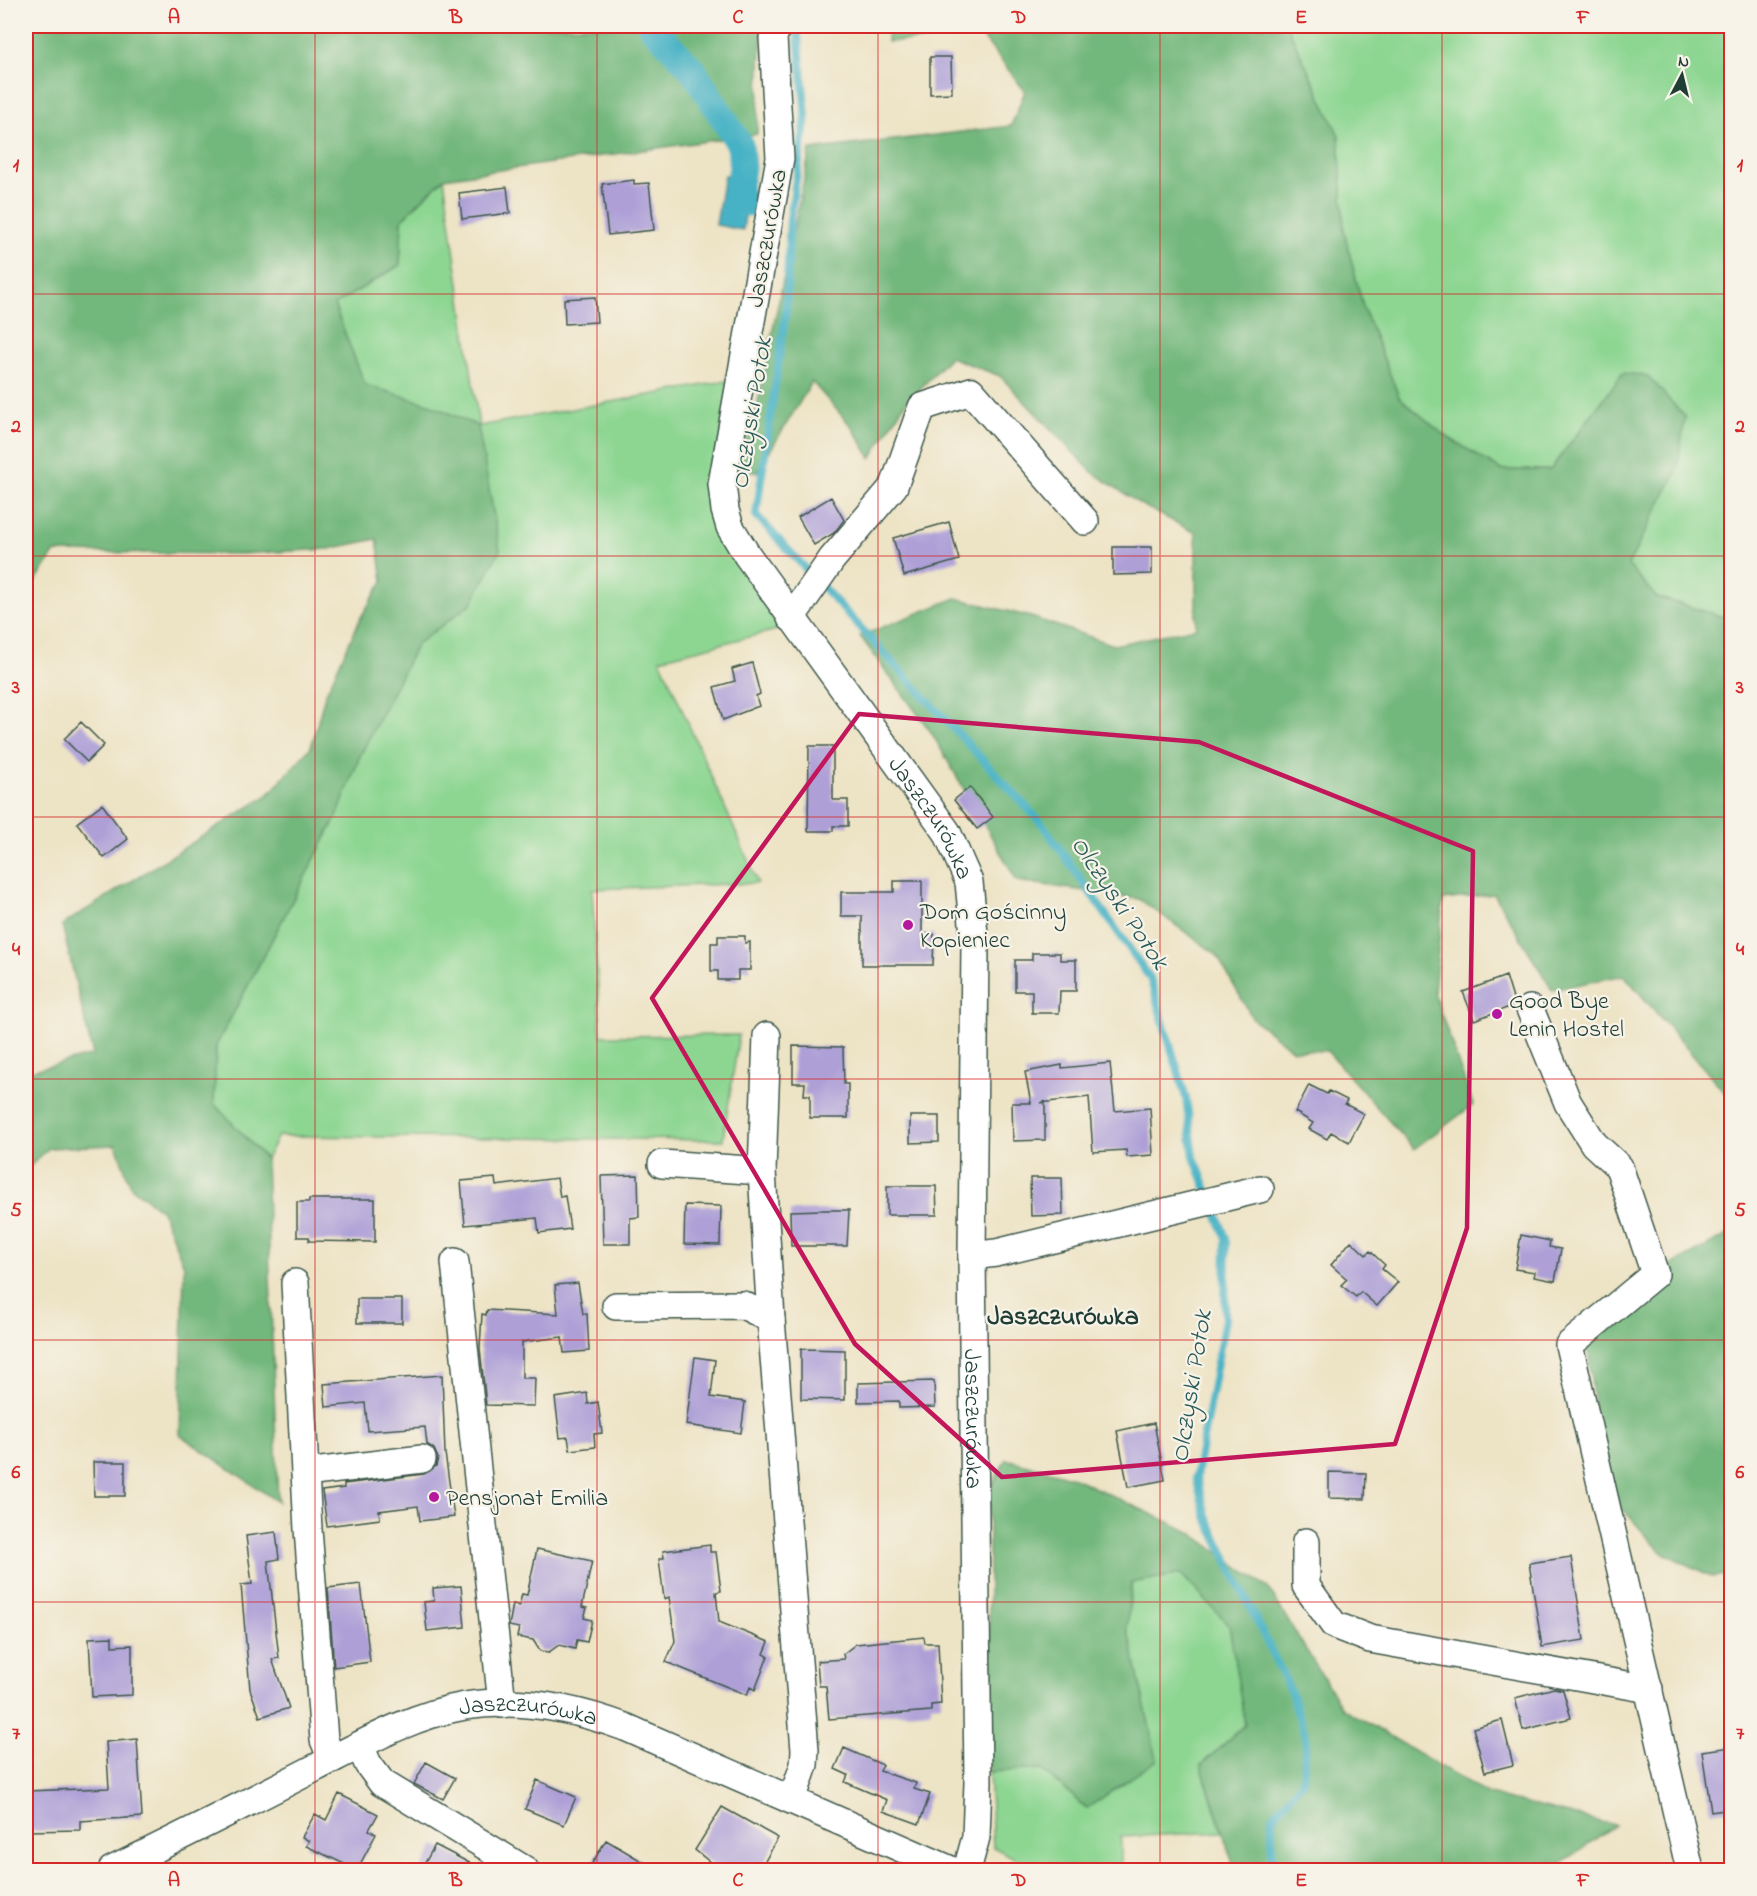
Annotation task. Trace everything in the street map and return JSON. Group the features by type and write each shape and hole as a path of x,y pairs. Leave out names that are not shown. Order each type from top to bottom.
{"street":[{"name":"Jaszczurówka","path":"775,32 780,158 722,484 724,510 730,527 790,618 934,812 956,850 969,882 975,944 972,1256 978,1782 976,1836 967,1870"},
{"path":"790,618 832,559 894,486 922,407 971,391 1085,520"},
{"path":"1530,1009 1568,1103 1594,1144 1619,1167 1655,1274 1569,1346 1690,1870"},
{"path":"767,1036 762,1171 771,1319 805,1750 804,1765 792,1800"},
{"path":"662,1164 762,1171"},
{"path":"972,1256 996,1253 1260,1189"},
{"path":"455,1262 502,1704"},
{"path":"295,1283 305,1473 324,1740 332,1760"},
{"path":"616,1306 743,1305 771,1319"},
{"path":"305,1473 422,1459"},
{"path":"1306,1542 1306,1586 1334,1625 1370,1638 1649,1689"},
{"name":"Jaszczurówka","path":"112,1870 360,1746 440,1712 464,1706 502,1704 542,1705 605,1720 951,1870"},
{"path":"360,1746 368,1764 382,1783 525,1870"}],"highlighted area":[{"path":"859,714 1199,742 1473,851 1467,1228 1395,1444 1002,1477 855,1344 652,998"}],"green space":[{"path":"26,26 762,26 757,134 444,178 402,219 400,265 334,305 365,385 429,404 478,426 500,550 472,603 417,644 359,758 338,814 216,1046 214,1104 266,1159 278,1502 180,1435 184,1266 162,1211 131,1187 116,1145 49,1148 26,1170 26,1072 93,1055 62,925 268,795 311,747 325,695 361,617 383,581 377,539 329,549 241,554 55,552 35,582 26,576"},
{"path":"888,26 1287,26 1339,136 1344,232 1363,307 1399,397 1444,435 1501,470 1550,470 1623,373 1648,376 1685,417 1677,471 1628,565 1656,597 1731,619 1731,1100 1624,975 1552,990 1494,894 1443,900 1434,993 1473,1105 1414,1149 1327,1051 1293,1050 1253,1019 1216,954 1139,899 1017,881 931,732 860,636 956,598 1031,617 1114,645 1196,628 1196,533 1140,504 1092,472 1000,376 950,357 902,408 871,458 852,427 812,382 757,472 736,471 756,411 810,150 1011,126 1025,91 982,36 887,42"},
{"path":"1287,26 1731,26 1732,170 1725,197 1732,200 1731,619 1656,597 1627,565 1677,471 1623,373 1550,470 1501,470 1444,435 1399,397 1363,307 1344,232 1339,136"},
{"path":"444,178 479,426 732,380 719,526 781,629 660,659 758,883 592,889 601,1036 739,1035 723,1140 278,1136 266,1159 214,1104 216,1046 338,814 359,758 417,644 472,603 429,404 365,385 334,305 400,265 402,219"},
{"path":"1731,1233 1731,1574 1713,1577 1661,1552 1613,1498 1596,1427 1587,1338 1655,1274"},
{"path":"1006,1459 1074,1478 1190,1532 1268,1588 1342,1708 1489,1795 1615,1825 1551,1870 1235,1870 1201,1765 1245,1725 1229,1625 1181,1574 1131,1583 1127,1627 1157,1760 1087,1808 1041,1769 989,1772 989,1491"},
{"path":"1181,1574 1229,1625 1245,1725 1201,1765 1222,1832 1121,1837 1121,1870 1038,1870 993,1847 989,1772 1041,1769 1087,1808 1157,1760 1127,1627 1132,1582"},
{"path":"26,1642 35,1682 26,1762"}],"water":[{"path":"724,175 750,179 743,230 716,225"}],"building":[{"path":"930,57 951,57 952,93 930,94"},
{"path":"634,180 634,184 649,183 654,230 608,235 602,184"},
{"path":"507,187 510,213 462,219 459,193"},
{"path":"595,297 597,322 565,324 564,299"},
{"path":"831,497 844,520 834,533 814,545 798,517"},
{"path":"949,522 959,560 904,576 893,538"},
{"path":"1113,547 1152,547 1152,574 1113,575"},
{"path":"752,663 760,694 756,696 759,706 723,720 714,687 735,681 732,669"},
{"path":"81,722 104,745 87,762 64,739"},
{"path":"809,746 833,746 833,800 848,800 848,826 833,826 833,831 808,831"},
{"path":"970,787 993,817 977,829 954,800"},
{"path":"102,804 128,839 104,858 77,823"},
{"name":"Dom Gościnny Kopieniec","path":"894,881 922,881 922,934 934,934 933,965 862,965 862,916 841,916 841,892 894,892"},
{"path":"718,936 745,936 745,943 750,942 750,970 738,970 738,980 718,980 718,971 711,971 711,943 718,943"},
{"path":"1032,953 1060,953 1060,960 1076,960 1076,991 1060,991 1059,1013 1032,1013 1032,991 1015,991 1015,960 1032,960"},
{"path":"1506,976 1515,1005 1474,1020 1463,992"},
{"path":"793,1046 843,1047 844,1084 848,1084 848,1118 810,1118 810,1095 804,1095 805,1083 793,1083"},
{"path":"1110,1063 1115,1111 1150,1108 1153,1155 1127,1157 1126,1150 1093,1152 1089,1097 1045,1102 1045,1140 1013,1141 1012,1103 1031,1103 1025,1072 1062,1065 1062,1068"},
{"path":"1309,1085 1347,1100 1345,1104 1364,1114 1349,1142 1331,1132 1327,1139 1309,1129 1313,1123 1295,1112"},
{"path":"910,1116 939,1116 939,1142 910,1143"},
{"path":"638,1175 639,1217 630,1218 630,1244 603,1244 601,1176"},
{"path":"495,1178 496,1186 557,1178 560,1197 565,1196 570,1229 539,1233 537,1218 465,1225 461,1181"},
{"path":"1030,1178 1062,1178 1063,1215 1031,1216"},
{"path":"887,1186 936,1186 937,1215 887,1215"},
{"path":"309,1199 375,1199 375,1242 309,1241 309,1237 297,1237 297,1202 309,1202"},
{"path":"685,1205 721,1206 720,1245 684,1244"},
{"path":"849,1210 847,1246 791,1246 790,1211"},
{"path":"1521,1235 1550,1241 1549,1247 1561,1249 1555,1281 1534,1277 1535,1272 1515,1269"},
{"path":"1351,1241 1366,1255 1370,1251 1385,1265 1382,1269 1398,1282 1377,1306 1361,1292 1356,1297 1341,1285 1347,1279 1331,1265"},
{"path":"578,1283 583,1314 587,1314 589,1351 564,1353 562,1337 522,1342 522,1378 535,1378 534,1406 486,1405 480,1348 482,1314 486,1315 487,1310 558,1314 555,1285"},
{"path":"357,1299 402,1299 402,1323 357,1323"},
{"path":"801,1349 845,1350 845,1400 801,1399"},
{"path":"695,1357 715,1360 711,1397 745,1402 741,1433 686,1425"},
{"path":"442,1375 445,1453 454,1517 420,1521 418,1506 379,1511 380,1519 327,1526 322,1491 344,1488 344,1484 424,1474 436,1466 438,1458 434,1449 427,1444 425,1427 368,1431 365,1403 326,1407 324,1384"},
{"path":"934,1381 935,1407 899,1408 899,1401 858,1402 858,1383"},
{"path":"587,1393 588,1404 598,1402 602,1433 594,1434 595,1447 570,1450 568,1437 560,1438 555,1398"},
{"path":"1154,1423 1165,1480 1128,1487 1117,1431"},
{"path":"93,1462 125,1462 125,1496 94,1496"},
{"path":"1329,1472 1366,1473 1365,1499 1329,1498"},
{"path":"276,1532 279,1559 268,1561 279,1658 272,1659 289,1708 260,1717 250,1689 241,1585 252,1584 246,1536"},
{"path":"710,1545 710,1552 716,1552 721,1591 716,1592 719,1622 769,1642 764,1654 768,1656 755,1690 750,1687 747,1695 666,1662 675,1641 669,1597 664,1599 659,1559 664,1558 663,1551"},
{"path":"537,1549 592,1561 582,1607 587,1608 584,1618 592,1620 587,1642 577,1640 575,1649 559,1645 549,1652 540,1651 533,1640 517,1637 519,1628 509,1626 513,1604 519,1606 522,1594 527,1595"},
{"path":"1571,1557 1584,1640 1542,1647 1529,1563"},
{"path":"361,1584 370,1662 334,1667 328,1588"},
{"path":"461,1586 465,1627 427,1631 424,1602 434,1601 433,1588"},
{"path":"112,1637 112,1646 132,1645 132,1695 92,1697 89,1638"},
{"path":"924,1637 925,1643 938,1643 941,1704 931,1705 931,1711 829,1719 826,1686 819,1686 817,1661 844,1659 843,1654 856,1644"},
{"path":"1554,1688 1563,1690 1571,1718 1523,1730 1515,1698"},
{"path":"1502,1720 1513,1765 1485,1772 1473,1728"},
{"path":"137,1739 142,1817 80,1821 80,1830 28,1831 26,1791 109,1788 106,1742"},
{"path":"1731,1747 1731,1809 1711,1812 1702,1751"},
{"path":"844,1748 883,1765 880,1771 916,1783 914,1789 930,1794 919,1824 883,1811 887,1800 845,1782 848,1775 835,1769"},
{"path":"426,1762 455,1778 443,1799 414,1784"},
{"path":"537,1780 576,1797 564,1825 525,1809"},
{"path":"339,1794 378,1814 369,1830 376,1834 357,1870 306,1846 309,1841 302,1837 315,1814 326,1820"},
{"path":"722,1807 778,1838 760,1870 720,1870 695,1850"},
{"path":"606,1840 657,1870 588,1870"},
{"path":"435,1845 483,1870 421,1870"}],"waterway":[{"path":"651,26 693,70 740,145 742,168 736,201 749,203"},
{"name":"Olczyski Potok","path":"797,26 806,116 790,218 786,311 756,515 1043,825 1150,978 1186,1098 1194,1157 1226,1238 1225,1319 1196,1477 1206,1516 1291,1692 1306,1738 1303,1781 1272,1818 1272,1856 1281,1870"}],"place":[{"name":"Dom Gościnny Kopieniec","path":"908,925"},
{"name":"Good Bye Lenin Hostel","path":"1497,1014"},
{"name":"Pensjonat Emilia","path":"434,1497"}],"district":[{"name":"Jaszczurówka","path":"1063,1315"}]}
